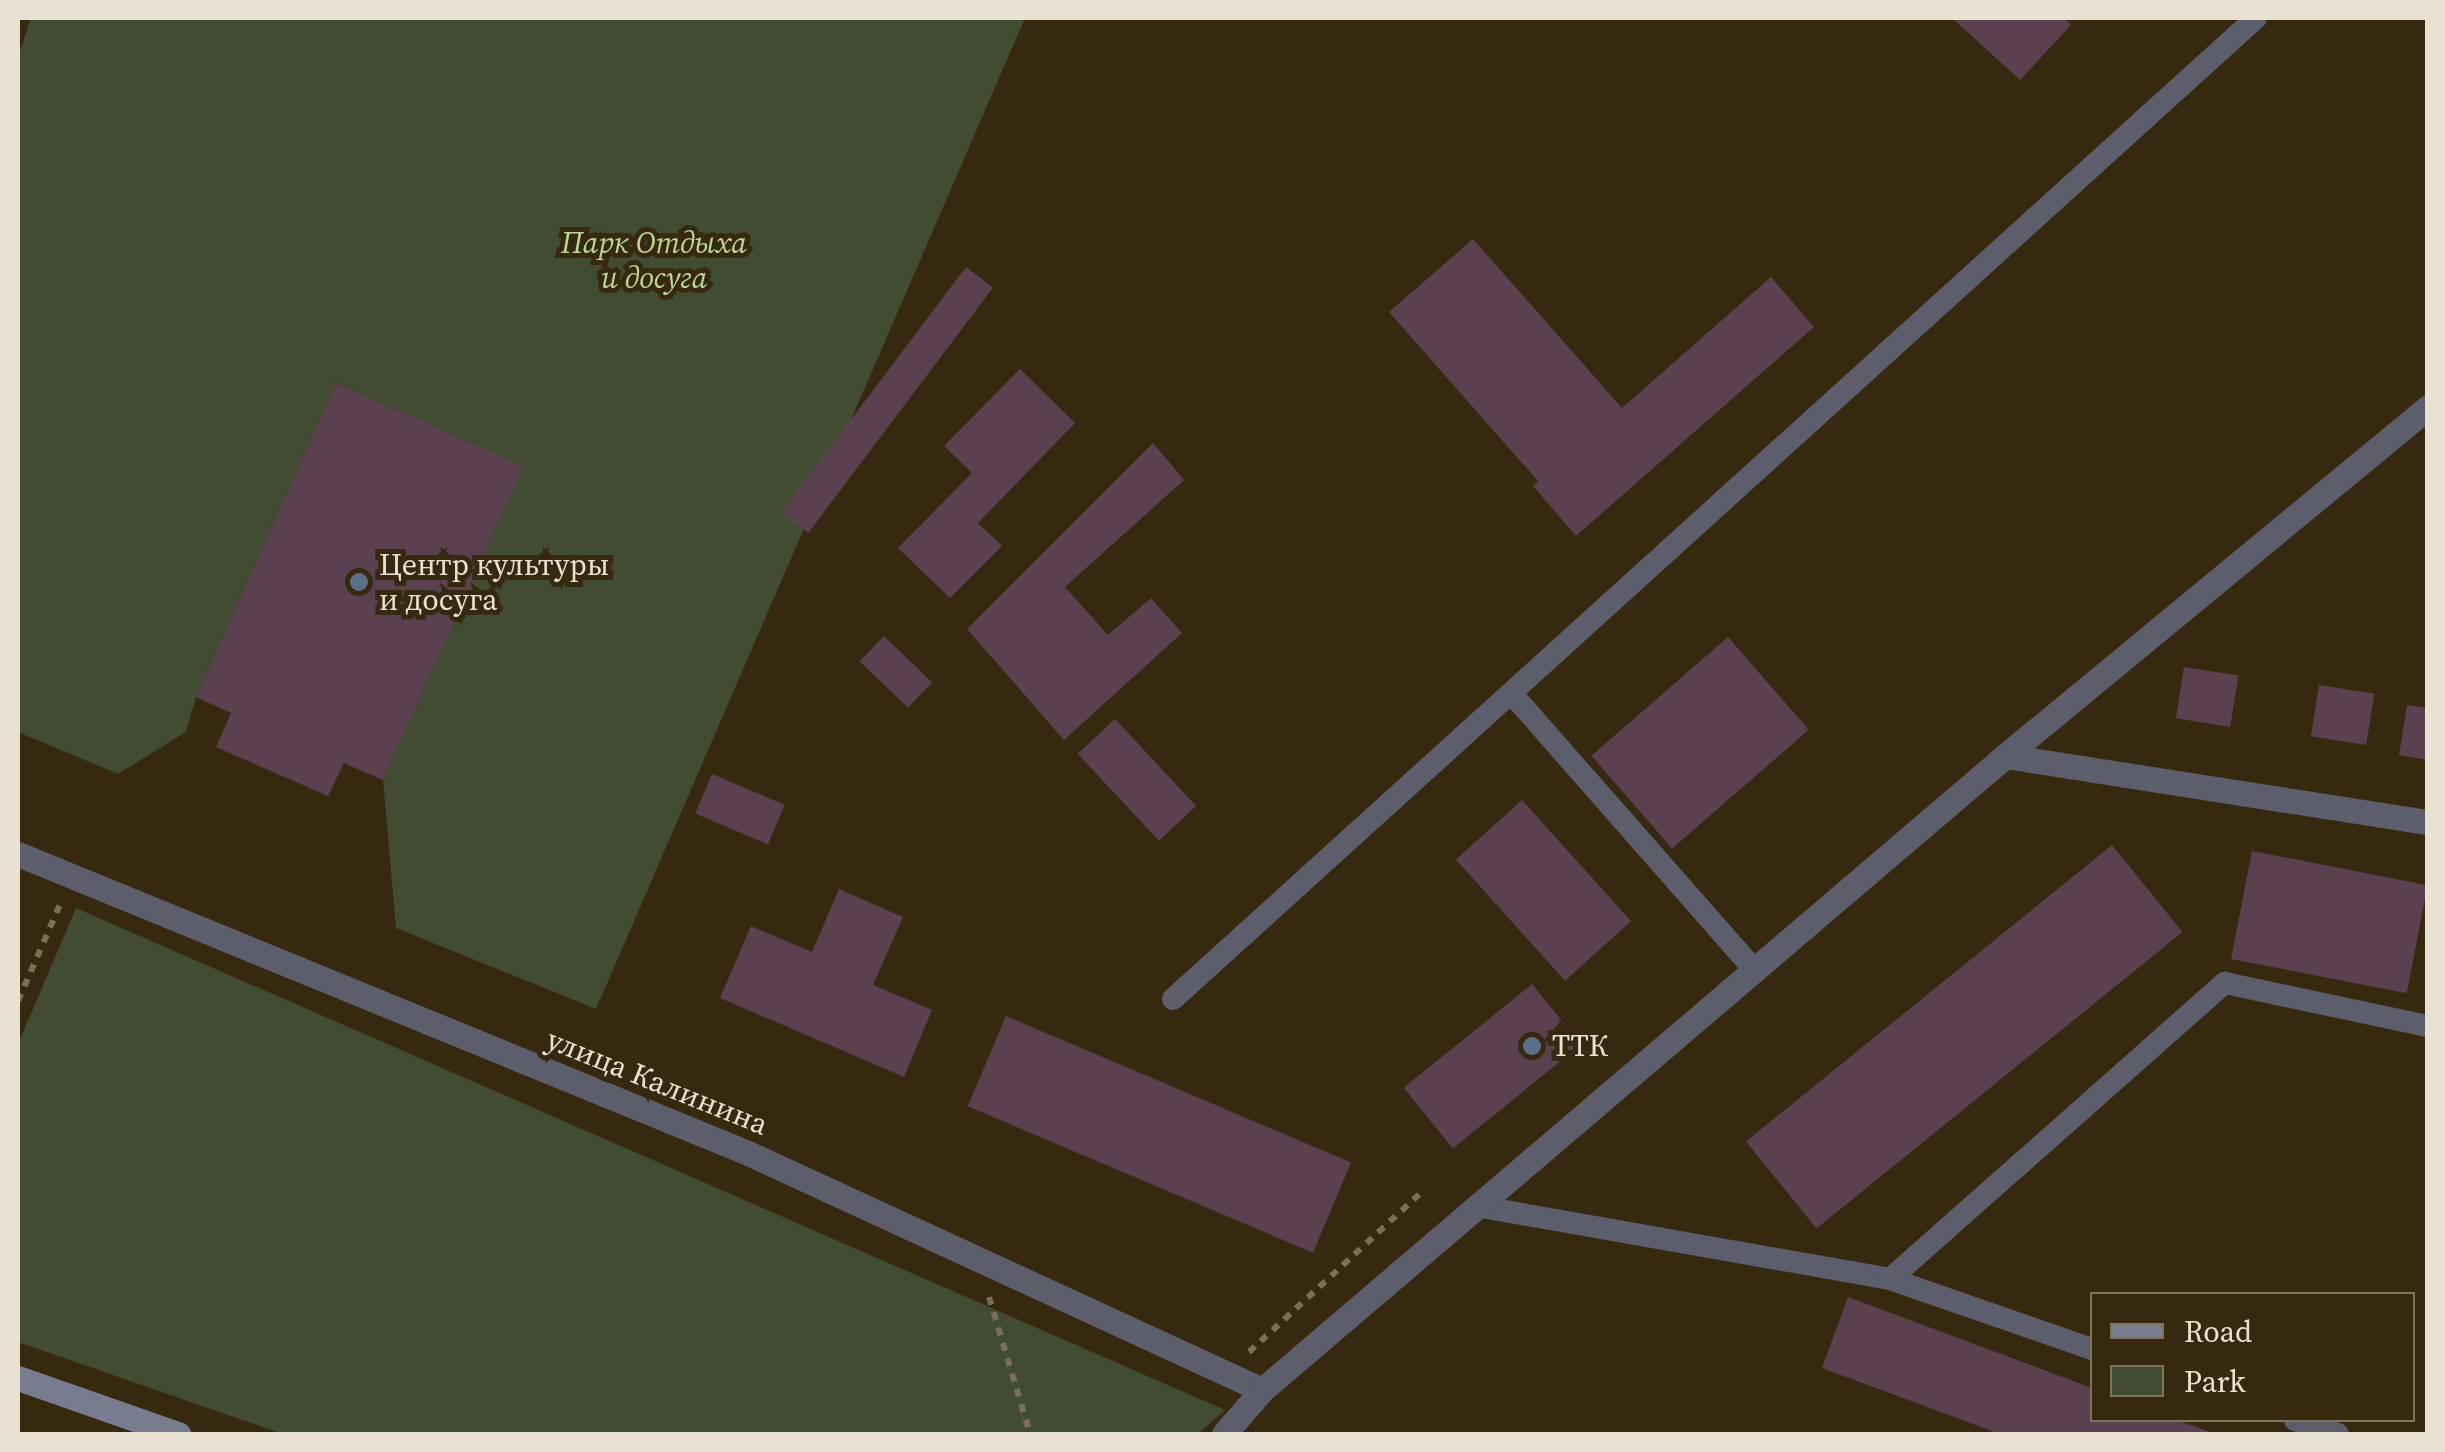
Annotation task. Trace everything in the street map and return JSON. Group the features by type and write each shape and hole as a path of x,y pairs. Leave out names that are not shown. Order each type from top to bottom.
{"main road":[{"path":"18,1378 178,1434"}],"street":[{"path":"1224,1434 1262,1390 1482,1207 2005,756 2428,407"},
{"path":"2005,756 2428,822"},
{"name":"улица Калинина","path":"18,854 71,879 748,1153 1262,1390"}],"lane":[{"path":"1172,998 2256,18"},
{"path":"1512,694 1755,971"},
{"path":"1890,1279 2225,984 2428,1026"},
{"path":"1482,1207 1890,1279 2090,1348"},
{"path":"2300,1422 2338,1434"}],"path":[{"path":"18,1002 71,879"},
{"path":"1228,1375 1279,1318 1424,1190"},
{"path":"977,1256 1030,1434"}],"green space":[{"name":"Парк Отдыха и досуга","path":"31,18 1025,18 596,1009 396,928 383,780 522,466 336,383 196,697 186,732 118,774 18,732 18,57"},
{"path":"76,908 1225,1410 1198,1434 283,1434 18,1342 18,1044"}],"building":[{"path":"1952,18 2064,18 2071,25 2020,80"},
{"path":"1473,239 1622,408 1771,277 1814,327 1576,536 1533,486 1538,481 1389,312"},
{"path":"966,267 993,287 808,533 781,512"},
{"path":"1020,369 1075,423 978,523 1002,546 950,598 898,548 972,473 944,446"},
{"name":"Центр культуры и досуга","path":"336,383 523,466 383,780 344,763 328,796 216,747 231,713 196,697"},
{"path":"1153,443 1184,480 1065,587 1108,635 1151,598 1182,633 1064,740 967,629"},
{"path":"884,636 932,683 908,708 860,661"},
{"path":"1728,637 1809,730 1672,849 1591,756"},
{"path":"2184,667 2238,676 2230,727 2176,718"},
{"path":"2319,685 2374,694 2366,745 2311,736"},
{"path":"2407,705 2428,708 2428,760 2399,755"},
{"path":"1115,719 1196,806 1159,841 1078,754"},
{"path":"712,774 785,805 768,844 695,814"},
{"path":"1522,800 1631,921 1565,981 1456,860"},
{"path":"2112,845 2182,932 1816,1228 1746,1141"},
{"path":"2252,851 2428,885 2407,993 2231,959"},
{"path":"839,889 903,917 873,985 932,1010 904,1077 720,998 751,926 812,952"},
{"path":"1532,984 1581,1045 1453,1148 1404,1088"},
{"path":"1006,1016 1351,1163 1313,1253 968,1106"},
{"path":"1848,1297 2090,1387 2090,1422 2182,1422 2216,1434 2000,1434 1822,1368"}],"place":[{"name":"Центр культуры и досуга","path":"359,582"},
{"name":"ТТК","path":"1532,1046"}]}
